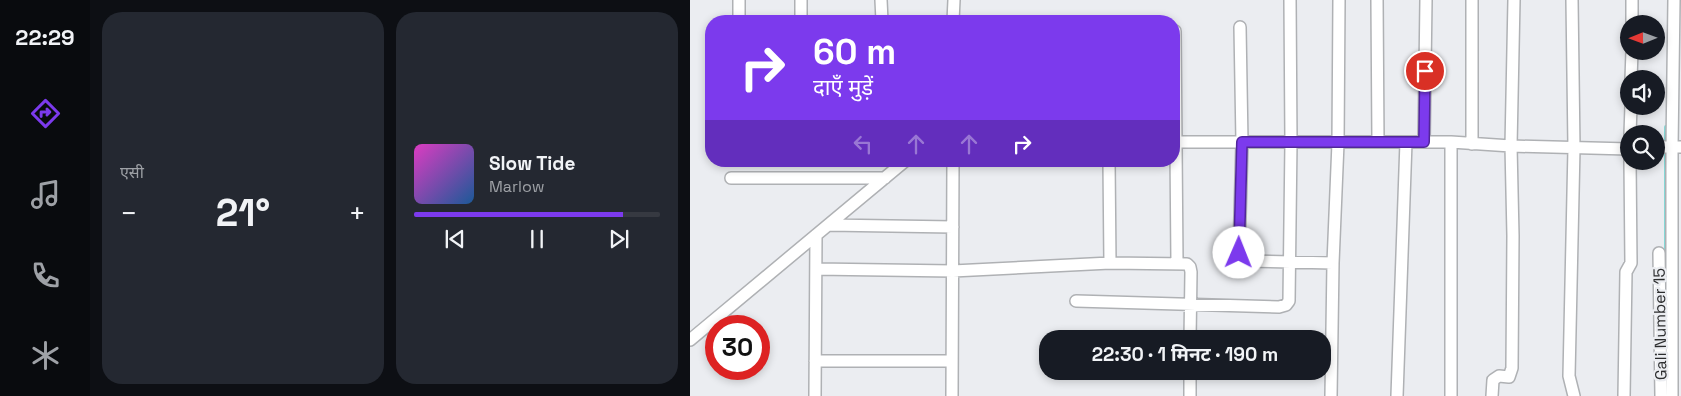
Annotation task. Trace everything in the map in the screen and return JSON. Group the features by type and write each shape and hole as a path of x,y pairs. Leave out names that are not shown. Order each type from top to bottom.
{"street":[{"path":"739,0 739,15"},
{"path":"801,0 801,15"},
{"path":"881,0 882,15"},
{"path":"953,15 954,0"},
{"path":"1076,301 1278,307 1284,306 1289,301 1290,0"},
{"path":"1331,396 1333,263 1338,143 1338,0"},
{"path":"1377,0 1378,142"},
{"path":"1424,142 1426,0"},
{"path":"1472,0 1472,144"},
{"path":"1492,396 1493,380 1499,376 1510,377 1512,368 1513,236 1511,146 1514,0"},
{"path":"1572,0 1574,148 1569,376 1574,396"},
{"path":"1632,0 1632,15"},
{"path":"1672,396 1677,356 1676,147 1678,18 1674,0"},
{"path":"1240,27 1242,142 1240,258 1247,261 1333,263"},
{"path":"1180,142 1452,142 1511,146 1620,149"},
{"path":"1397,396 1406,142"},
{"path":"1451,396 1452,142"},
{"path":"690,340 898,167"},
{"path":"952,396 953,167"},
{"path":"1108,167 1110,262"},
{"path":"1175,167 1177,263"},
{"path":"1624,396 1626,272 1631,263 1630,170"},
{"path":"731,178 885,178"},
{"path":"829,224 953,227"},
{"path":"815,396 816,235"},
{"name":"Gali Number 15","path":"1659,253 1660,396"},
{"path":"816,269 952,272 1110,262 1187,264 1191,272 1190,330"},
{"path":"815,361 952,361"},
{"path":"1190,380 1190,396"}],"waterway":[{"path":"1666,127 1666,324"}],"route":[{"path":"1239,253 1242,142 1424,142 1425,71"}]}
